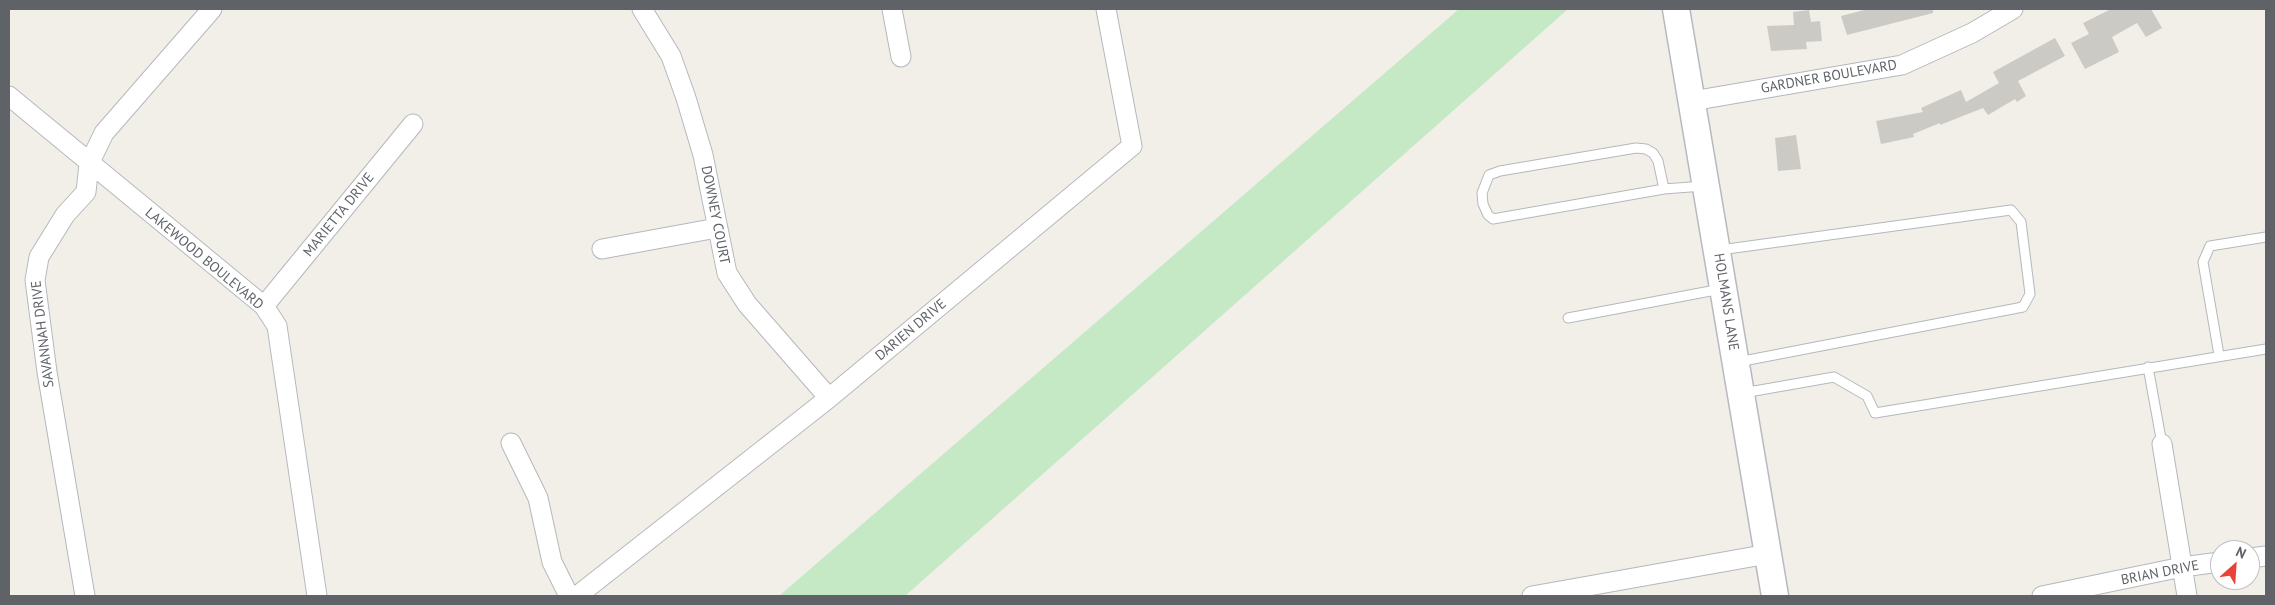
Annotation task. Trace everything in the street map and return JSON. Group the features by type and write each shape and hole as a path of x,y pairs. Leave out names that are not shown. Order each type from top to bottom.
{"main road":[{"name":"HOLMANS LANE","path":"1676,9 1775,596"}],"street":[{"name":"SAVANNAH DRIVE","path":"84,596 47,372 35,280 39,257 64,215 86,192 89,164 104,133 212,9"},
{"name":"DOWNEY COURT","path":"642,9 671,56 686,98 703,155 727,272 747,304 829,398"},
{"path":"892,9 901,57"},
{"name":"DARIEN DRIVE","path":"577,596 829,398 1132,146 1106,9"},
{"name":"GARDNER BOULEVARD","path":"1692,101 1902,65 1972,32 2013,9"},
{"name":"LAKEWOOD BOULEVARD","path":"9,96 89,164 264,306 277,326 317,596"},
{"name":"MARIETTA DRIVE","path":"264,306 414,124"},
{"path":"602,248 718,228"},
{"path":"511,443 538,498 552,562 569,596"},
{"path":"2162,444 2187,596"},
{"path":"1532,596 1768,554"},
{"name":"BRIAN DRIVE","path":"2042,596 2182,567 2210,563"}],"lane":[{"path":"1664,189 1658,161 1653,153 1646,149 1636,148 1500,171 1489,175 1482,193 1483,204 1488,215 1493,219 1664,189 1706,185"},
{"path":"1717,251 2011,210 2021,222 2030,294 2023,307 1736,363"},
{"path":"2219,355 2203,262 2210,246 2266,237"},
{"path":"1568,318 1723,289"},
{"path":"1741,393 1834,377 1867,396 1875,413 2219,355 2266,349"},
{"path":"2148,367 2162,444"}],"green space":[{"path":"1459,9 1568,9 905,596 779,596"}],"building":[{"path":"1868,9 1933,9 1933,13 1847,35 1841,16"},
{"path":"2111,9 2151,9 2162,28 2146,37 2137,23 2112,37 2119,52 2085,69 2071,43 2089,34 2083,23"},
{"path":"1809,10 1811,22 1820,21 1822,41 1806,42 1807,49 1771,51 1767,26 1794,25 1793,12"},
{"path":"2055,38 2065,56 2018,81 2026,96 2017,102 2015,99 1988,115 1983,108 1913,134 1914,137 1881,144 1876,121 1923,112 1921,108 1961,90 1966,102 1999,83 1993,72"},
{"path":"1796,135 1801,169 1778,171 1775,138"}]}
